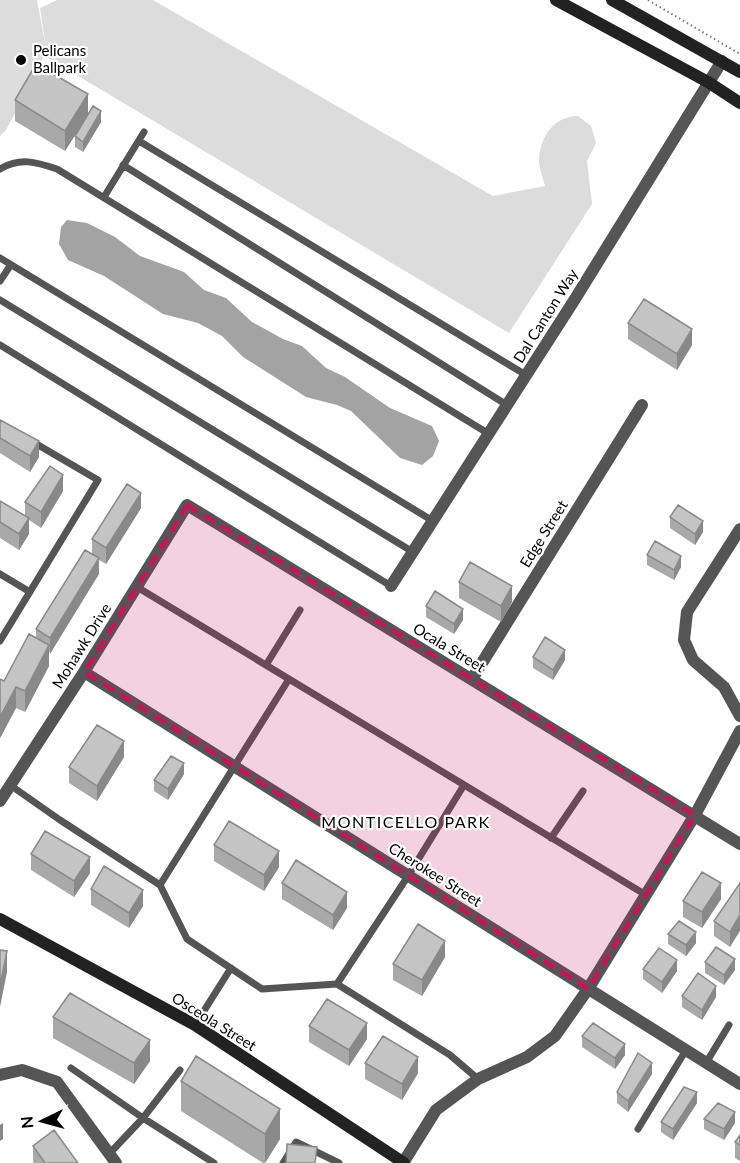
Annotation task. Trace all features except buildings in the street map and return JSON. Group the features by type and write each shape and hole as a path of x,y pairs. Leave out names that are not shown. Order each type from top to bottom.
{"street":[{"path":"556,0 708,82 740,103"},
{"path":"612,0 740,72"},
{"name":"Dal Canton Way","path":"391,586 489,434 722,61"},
{"name":"Edge Street","path":"472,679 642,405"},
{"name":"Ocala Street","path":"187,506 740,844"},
{"name":"Mohawk Drive","path":"0,801 84,672 187,506"},
{"path":"740,529 687,612 684,640 693,660 724,687 740,716"},
{"name":"Cherokee Street","path":"84,672 740,1084"},
{"path":"403,1163 436,1110 478,1079 528,1057 555,1036 588,989 695,815 740,730"},
{"name":"Osceola Street","path":"0,919 195,1025 403,1163"},
{"path":"0,1075 22,1070 57,1082 112,1158"}],"lane":[{"path":"104,197 144,132"},
{"path":"139,141 526,375"},
{"path":"0,169 9,164 31,160 57,169 489,434"},
{"path":"123,165 507,405"},
{"path":"0,258 433,521"},
{"path":"0,281 10,266"},
{"path":"0,300 413,552"},
{"path":"0,345 391,586"},
{"path":"0,641 98,480 29,440"},
{"path":"0,574 30,592"},
{"path":"137,587 646,895"},
{"path":"266,665 300,610"},
{"path":"160,885 289,679"},
{"path":"10,785 160,885 187,939 262,989 337,984 450,1055 478,1079"},
{"path":"337,984 464,785"},
{"path":"551,838 583,791"},
{"path":"195,1025 231,968"},
{"path":"706,1063 729,1025"},
{"path":"638,1129 686,1050"},
{"path":"71,1068 143,1118 214,1163"},
{"path":"112,1158 180,1070"},
{"path":"283,1163 296,1142 339,1163"}],"path":[{"path":"648,0 740,54"}],"highlighted area":[{"path":"187,505 695,815 588,989 84,672"}],"shaded area":[{"path":"0,0 37,0 46,48 40,8 57,0 153,0 493,196 545,186 539,160 546,134 556,123 578,116 591,126 596,143 587,161 592,204 509,333 48,58 46,49 38,71 6,130 0,136"},
{"path":"67,220 87,223 115,237 140,256 184,272 204,290 226,298 252,322 283,339 302,346 326,368 345,377 390,408 432,426 439,441 433,456 422,465 400,458 351,411 306,397 243,357 222,336 198,323 163,314 104,276 68,260 59,244 61,227"}],"place":[{"name":"Pelicans Ballpark","path":"21,60"}],"district":[{"name":"MONTICELLO PARK","path":"406,822"}]}
